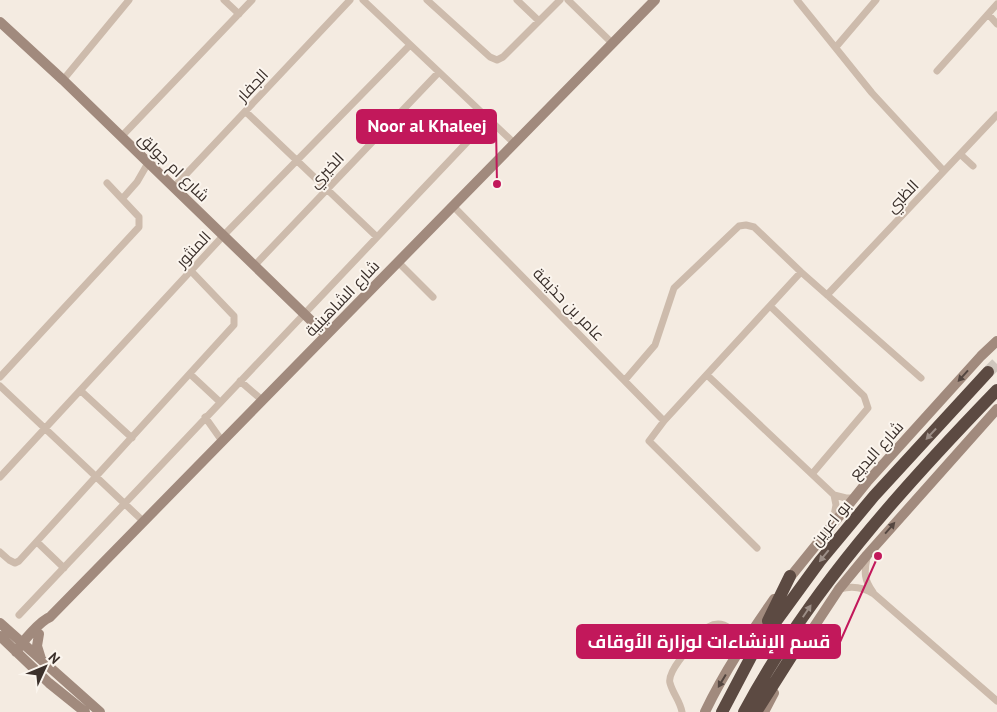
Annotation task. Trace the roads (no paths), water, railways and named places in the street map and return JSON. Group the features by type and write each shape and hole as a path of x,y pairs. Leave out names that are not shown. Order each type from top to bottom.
{"highway":[{"name":"بو اعرين","path":"722,712 753,653 820,561 868,503 988,372"},
{"path":"744,712 810,605 841,564 888,507 997,390"},
{"path":"753,653 790,576"},
{"path":"756,712 794,652 808,636"}],"street":[{"path":"63,80 128,0"},
{"path":"224,0 239,14"},
{"path":"121,137 252,0"},
{"name":"الجفار","path":"174,188 350,0"},
{"path":"363,0 514,143"},
{"path":"427,0 490,57 497,60 503,57 560,0"},
{"path":"517,0 539,21"},
{"path":"568,0 612,43"},
{"name":"شارع الشاهينية","path":"16,652 50,621 50,617 143,521 655,0"},
{"path":"797,0 872,93 944,171"},
{"path":"836,47 876,0"},
{"path":"937,71 997,4"},
{"path":"988,14 997,24"},
{"name":"شارع ام جولق","path":"0,22 63,80 326,335"},
{"name":"المنثور","path":"0,477 224,236 410,45"},
{"name":"الخيري","path":"254,266 439,72"},
{"path":"246,112 377,237"},
{"name":"الظبي","path":"827,296 997,115"},
{"name":"شارع الشاهينية","path":"19,615 489,119"},
{"path":"960,154 972,166"},
{"path":"122,199 152,166"},
{"path":"0,377 137,230 140,224 138,217 107,183"},
{"name":"عامر بن حذيفة","path":"453,206 664,421"},
{"path":"625,380 655,345 674,288 739,226 746,225 754,226 827,296 921,378"},
{"path":"398,262 433,298"},
{"path":"0,552 8,560 15,563 37,542 232,329 235,320 231,312 191,271"},
{"path":"757,548 649,441 664,421 801,272"},
{"path":"770,306 864,396 868,404 868,408 812,474"},
{"name":"شارع البديع","path":"705,712 753,628 790,576 831,524 981,356 997,341"},
{"path":"190,374 220,402"},
{"path":"707,374 834,495 854,498"},
{"path":"240,381 262,400"},
{"path":"0,386 143,521"},
{"path":"81,390 132,438"},
{"path":"764,712 808,636 839,589 997,409"},
{"path":"205,417 222,441"},
{"path":"831,524 835,515 836,504 834,495"},
{"path":"37,542 64,568"},
{"path":"867,555 864,573 867,584 874,594"},
{"path":"839,589 854,586 865,588 874,594 997,701"},
{"path":"682,712 670,682 673,668 708,627 714,624 722,624 736,633 745,633 753,628"},
{"path":"2,629 21,631 40,629 37,649 42,662"},
{"path":"2,629 25,645 100,712"},
{"path":"2,629 16,652 78,712"},
{"path":"736,633 740,644 740,651"},
{"path":"63,696 84,712"}],"tunnel":[{"path":"988,372 997,363"}],"place":[{"name":"Noor al Khaleej","path":"497,184"},
{"name":"قسم الإنشاءات لوزارة الأوقاف","path":"878,556"}]}
